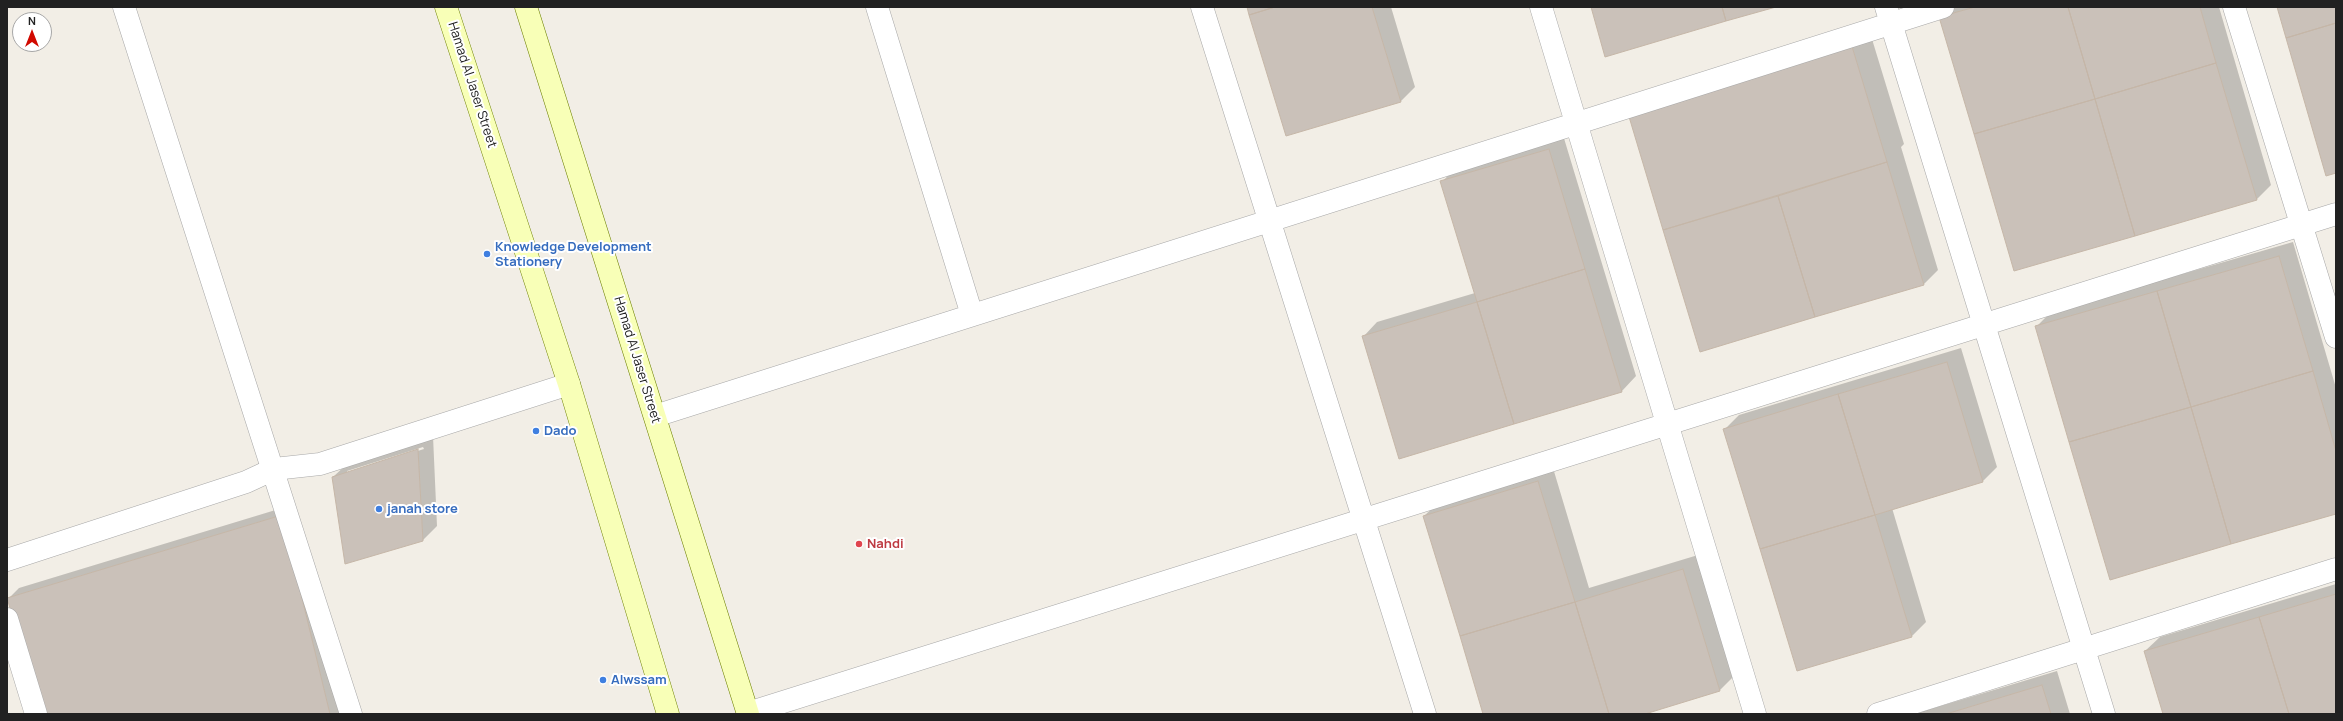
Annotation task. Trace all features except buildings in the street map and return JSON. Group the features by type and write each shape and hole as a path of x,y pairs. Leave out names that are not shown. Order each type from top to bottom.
{"street":[{"path":"124,7 274,469 351,714"},
{"name":"Hamad Al Jaser Street","path":"446,7 569,384 668,714"},
{"name":"Hamad Al Jaser Street","path":"526,7 748,714"},
{"path":"877,7 972,315"},
{"path":"1202,7 1425,714"},
{"path":"1541,7 1755,714"},
{"path":"655,416 1576,124 1889,15 1943,7"},
{"path":"2234,7 2336,337"},
{"path":"1889,15 2104,714"},
{"path":"748,714 2336,214"},
{"path":"7,560 246,482 274,469 320,464 569,384"},
{"path":"1878,714 2336,569"},
{"path":"7,619 36,714"}],"place":[{"name":"Knowledge Development Stationery","path":"487,254"},
{"name":"Dado","path":"536,431"},
{"name":"janah store","path":"379,509"},
{"name":"Nahdi","path":"859,544"},
{"name":"Alwssam","path":"603,680"}]}
